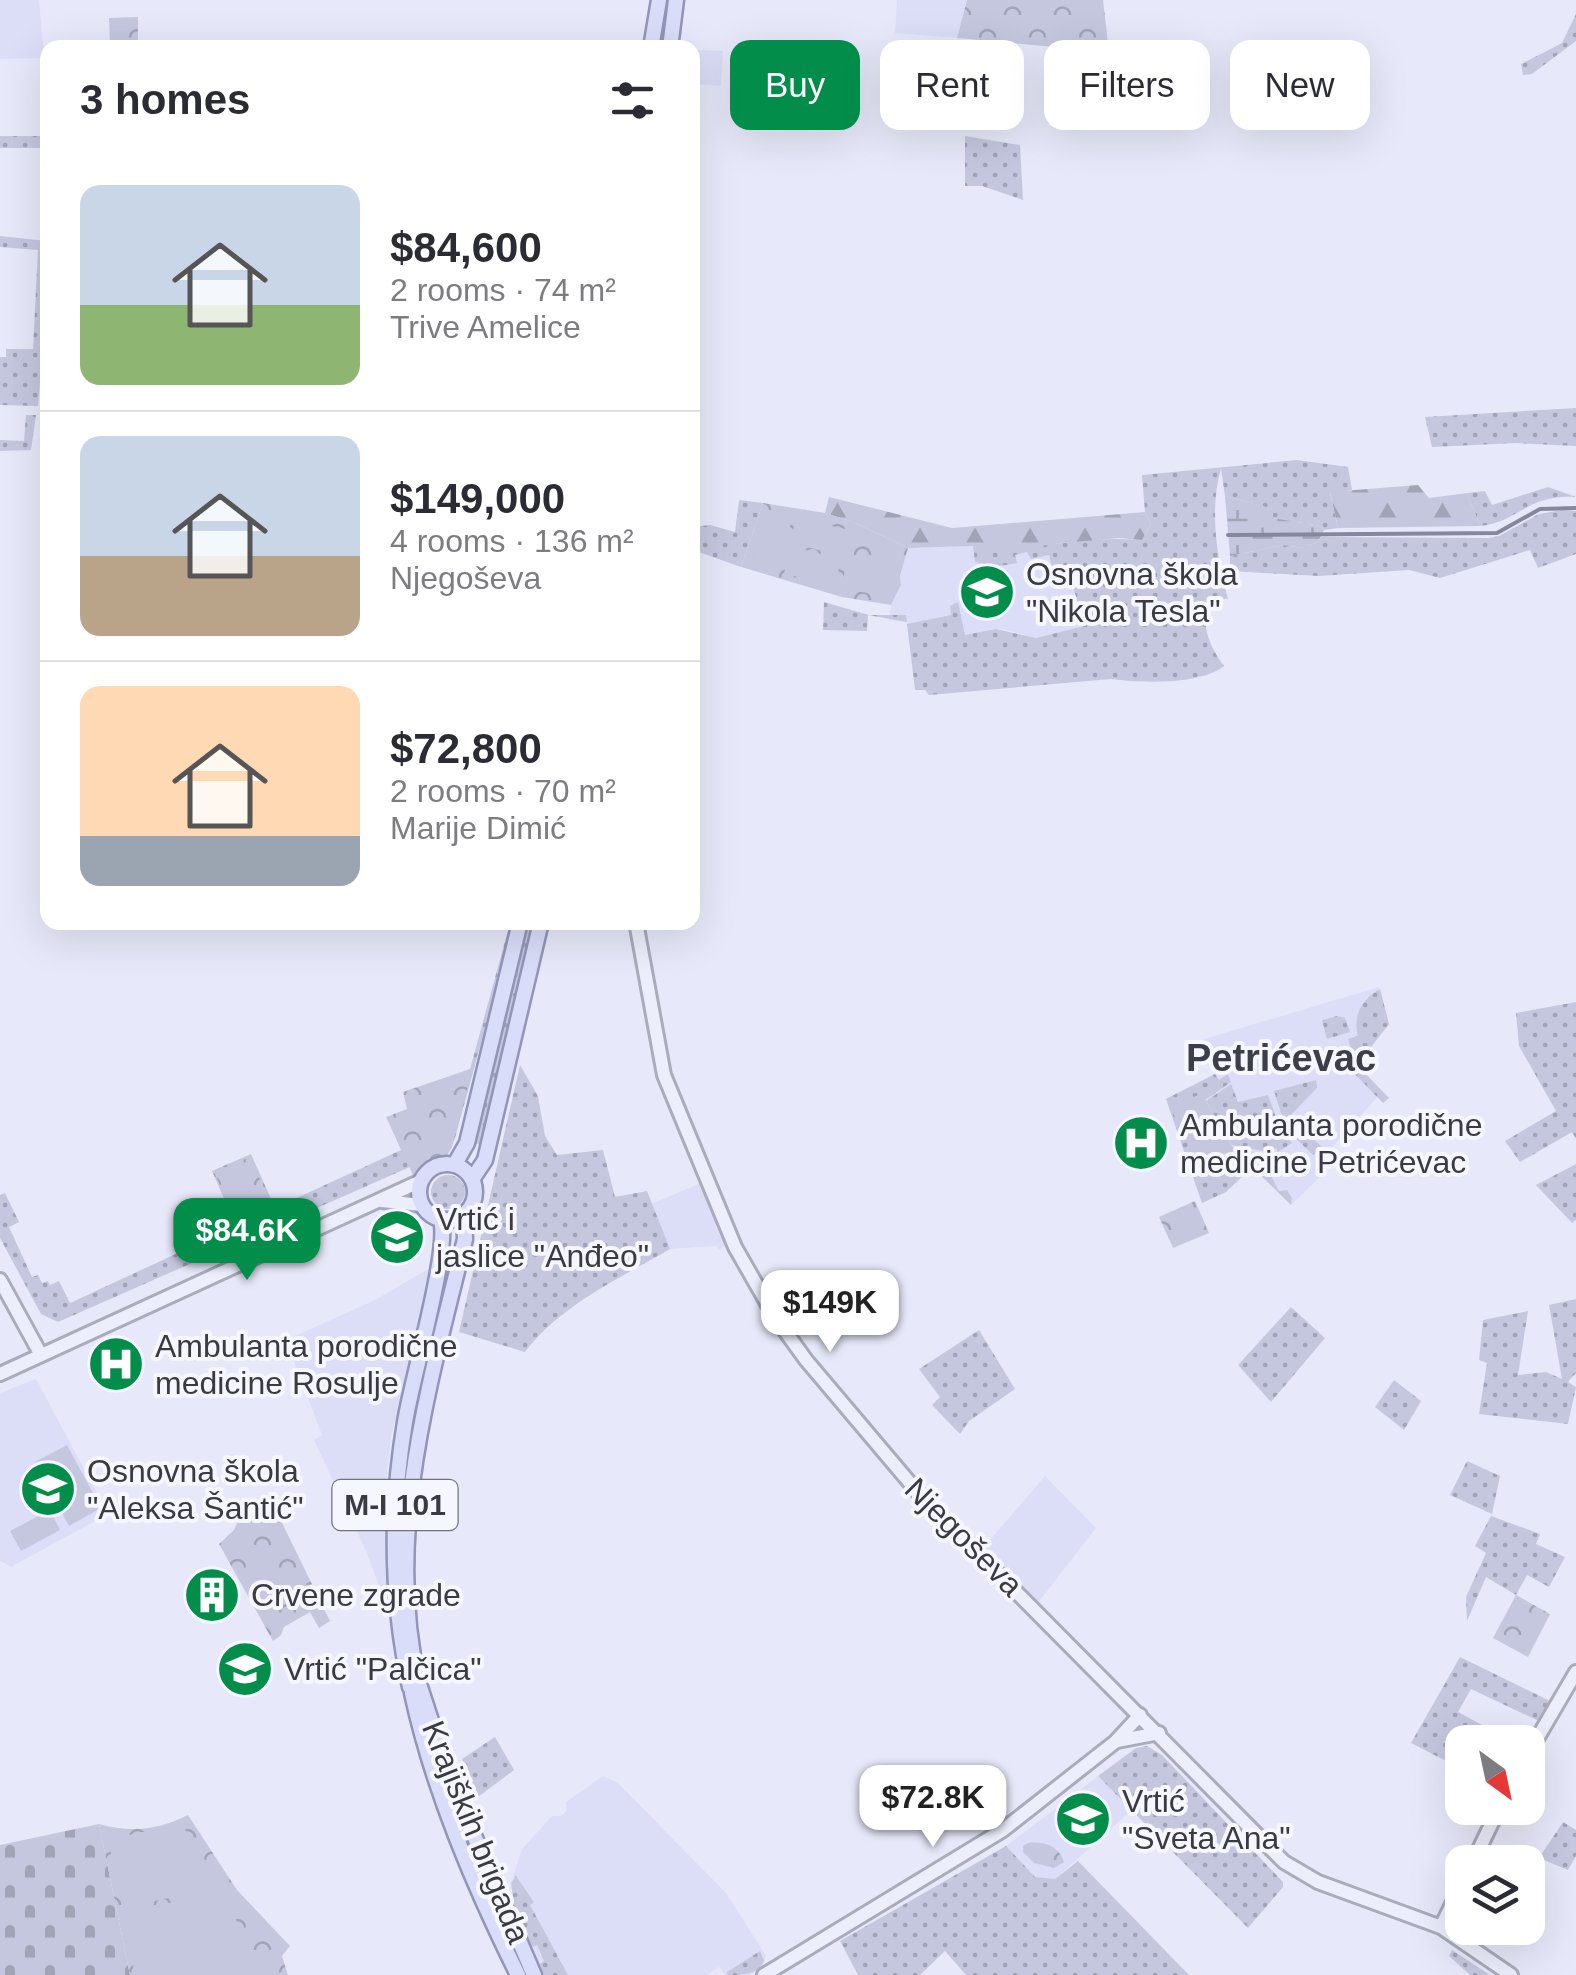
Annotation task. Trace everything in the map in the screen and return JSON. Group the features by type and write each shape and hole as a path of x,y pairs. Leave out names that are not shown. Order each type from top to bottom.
{"main road":[{"path":"653,40 659,0"},
{"path":"676,0 677,40"},
{"path":"455,1164 467,1143 518,930"},
{"name":"Krajiških brigada","path":"534,1975 450,1782 415,1687 404,1549 411,1483 465,1239 464,1215 474,1202 472,1178 484,1160 539,930"},
{"path":"464,1215 441,1220 422,1205 421,1181 437,1165 455,1164 472,1178"},
{"name":"Krajiških brigada","path":"441,1220 440,1253 405,1418 397,1480 396,1608 429,1762 518,1975"},
{"path":"501,1940 508,1975"}],"street":[{"name":"Njegoševa","path":"637,930 664,1075 735,1248 775,1317 828,1387 921,1496 1159,1733 1270,1850 1292,1868 1335,1889 1441,1927 1511,1975"},
{"path":"0,1374 421,1181"},
{"path":"374,1202 394,1200 422,1205"},
{"path":"0,1280 41,1355"},
{"path":"1545,1725 1576,1672"},
{"path":"764,1975 967,1855 1038,1805 1114,1742 1140,1714"},
{"path":"1114,1742 1159,1733"},
{"path":"1441,1927 1445,1919"}],"shaded area":[{"path":"0,0 39,0 43,40 40,58 0,59"},
{"path":"897,0 967,0 957,38 895,33"},
{"path":"700,50 723,51 721,86 700,84"},
{"name":"Osnovna škola \"Nikola Tesla\"","path":"1060,543 1085,626 1036,638 1002,629 965,636 964,632 909,644 907,622 889,620 908,548"},
{"path":"1379,987 1389,1024 1357,1065 1382,1092 1319,1162 1324,1173 1291,1205 1252,1167 1226,1192 1202,1203 1166,1099 1216,1074 1201,1040"},
{"path":"701,1183 726,1243 720,1250 716,1246 670,1249 651,1204"},
{"path":"430,1268 391,1437 384,1501 388,1610 366,1551 314,1440 322,1435 286,1340 375,1300"},
{"name":"Osnovna škola \"Aleksa Šantić\"","path":"36,1379 108,1514 11,1567 0,1561 0,1393"},
{"path":"1045,1476 1096,1528 1037,1604 983,1548"},
{"path":"603,1776 618,1783 726,1893 766,1956 762,1968 750,1975 725,1975 719,1967 707,1975 544,1975 533,1947 517,1925 511,1883 522,1849 552,1816 561,1816 566,1811 566,1802"},
{"name":"Vrtić \"Sveta Ana\"","path":"1098,1776 1133,1809 1055,1879 1035,1877 1006,1846"}],"green space":[{"path":"967,0 1103,0 1108,40 1044,40 1044,46 1024,44 1024,40 957,38"},
{"path":"1576,14 1576,41 1532,74 1523,75 1521,64 1562,43"},
{"path":"138,17 138,40 110,40 109,18"},
{"path":"0,136 40,136 40,148 0,148"},
{"path":"965,136 1020,145 1023,200 982,186 965,186"},
{"path":"0,236 40,240 38,406 0,405 0,357 6,357 6,349 33,349 38,250 0,247"},
{"path":"1576,408 1576,446 1515,443 1432,447 1425,417"},
{"path":"26,415 36,415 31,450 0,451 0,440 24,441"},
{"path":"1297,460 1348,467 1352,490 1330,493 1338,528 1324,530 1321,526 1272,518 1272,509 1225,496 1221,469 1215,501 1216,534 1228,599 1210,598 1206,625 1210,642 1224,666 1201,677 1170,681 1111,679 929,695 925,690 915,690 907,624 951,615 950,606 958,602 965,635 996,629 1036,638 1084,626 1070,575 1055,579 1049,555 1031,559 1027,552 1015,555 1017,563 995,567 975,562 973,546 1006,549 1091,540 1142,540 1151,524 1145,512 1142,475"},
{"path":"1418,485 1429,498 1467,493 1480,526 1338,528 1330,492"},
{"path":"1548,487 1576,497 1546,500 1480,526 1467,493 1485,491 1492,505"},
{"path":"1225,496 1273,509 1273,518 1321,526 1324,530 1318,542 1302,548 1284,545 1230,556"},
{"path":"829,497 952,528 1145,512 1151,524 1142,540 1120,538 999,552 973,546 908,548 825,513"},
{"path":"739,500 763,503 741,567 700,552 700,526 735,532"},
{"path":"763,503 825,513 908,548 901,585 891,605 842,597 741,567"},
{"path":"764,510 792,517 779,573 751,566"},
{"path":"1576,511 1576,554 1538,568 1530,550 1440,578 1409,570 1318,576 1230,571 1230,556 1284,545 1302,548 1321,537 1489,538 1539,514"},
{"path":"796,518 850,530 843,556 790,543"},
{"path":"790,546 841,559 835,585 784,574"},
{"path":"848,558 900,570 892,599 841,587"},
{"path":"824,602 869,615 906,615 907,622 868,615 867,631 823,630"},
{"path":"508,930 512,930 455,1138 446,1157"},
{"path":"523,930 531,930 480,1145 473,1142"},
{"path":"1380,989 1389,1024 1357,1065 1389,1098 1383,1103 1349,1068 1346,1059 1353,1056 1348,1039 1358,1036 1360,1008"},
{"path":"1576,1002 1576,1139 1572,1132 1520,1162 1505,1141 1556,1111 1519,1046 1516,1013"},
{"path":"1345,1018 1350,1032 1327,1039 1322,1020"},
{"path":"520,1065 538,1096 545,1136 557,1155 603,1150 615,1197 647,1191 670,1249 573,1307 525,1352 459,1332"},
{"path":"473,1068 452,1147 446,1157 427,1164 414,1177 386,1117 407,1109 403,1092"},
{"path":"1215,1074 1219,1080 1228,1074 1231,1082 1205,1100 1235,1152 1234,1149 1270,1156 1265,1164 1279,1191 1287,1190 1291,1205 1252,1167 1226,1192 1202,1203 1166,1099"},
{"path":"1316,1080 1317,1088 1284,1122 1274,1091"},
{"path":"1231,1084 1238,1102 1268,1095 1281,1131 1292,1143 1278,1152 1276,1148 1268,1152 1232,1145 1206,1101"},
{"path":"1201,1093 1235,1151 1205,1169 1171,1110"},
{"path":"1294,1120 1321,1146 1313,1155 1286,1129"},
{"path":"398,1143 419,1163 58,1322 41,1314 0,1238 0,1195 5,1193 19,1222 9,1227 32,1277 38,1275 42,1283 48,1281 50,1285 59,1281 70,1303 236,1226 212,1171 251,1154 275,1208 401,1150"},
{"path":"250,1157 272,1206 237,1223 214,1172"},
{"path":"1576,1164 1576,1220 1572,1223 1536,1185"},
{"path":"448,1175 460,1180 465,1192 460,1204 448,1209 436,1204 431,1192 436,1180"},
{"path":"1195,1201 1209,1233 1173,1248 1159,1217"},
{"path":"1576,1299 1576,1373 1568,1382 1576,1387 1568,1424 1479,1414 1487,1363 1479,1360 1483,1320 1528,1311 1518,1375 1546,1372 1562,1379 1549,1305"},
{"path":"1291,1307 1325,1338 1271,1402 1238,1365"},
{"path":"979,1330 1015,1389 969,1421 960,1434 932,1405 940,1397 919,1369"},
{"path":"1394,1380 1421,1401 1404,1430 1375,1407"},
{"path":"67,1445 101,1508 69,1526 35,1462"},
{"path":"1467,1461 1500,1476 1492,1514 1450,1495"},
{"path":"268,1494 330,1621 319,1628 310,1612 284,1627 273,1641 219,1544 239,1519 235,1508"},
{"path":"50,1510 60,1530 21,1551 10,1531"},
{"path":"1491,1516 1540,1534 1536,1544 1565,1557 1549,1587 1527,1575 1516,1595 1486,1577 1467,1621 1466,1597 1486,1553 1475,1546"},
{"path":"1516,1595 1550,1614 1528,1657 1493,1638"},
{"path":"1460,1657 1550,1701 1539,1721 1471,1689 1458,1712 1482,1725 1445,1725 1445,1760 1411,1743"},
{"path":"495,1737 514,1770 478,1797 462,1759"},
{"path":"1147,1746 1162,1755 1283,1882 1283,1887 1248,1928 1098,1776 1136,1748"},
{"path":"188,1815 237,1890 290,1946 282,1956 288,1975 130,1975 99,1824 144,1829"},
{"path":"1563,1822 1576,1830 1576,1856 1568,1870 1545,1860 1545,1849"},
{"path":"181,1823 222,1886 123,1908 108,1840"},
{"path":"99,1824 130,1975 0,1975 0,1845"},
{"path":"1028,1843 1050,1846 1064,1862 1054,1868 1034,1863 1023,1852"},
{"path":"1006,1846 1035,1877 1055,1879 1078,1861 1189,1975 966,1975 945,1951 920,1975 858,1975 840,1941"},
{"path":"516,1876 534,1902 530,1905 568,1975 544,1975 540,1964 544,1961 537,1945 533,1947 517,1925 511,1883"},
{"path":"230,1890 248,1975 135,1975 122,1913"},
{"path":"1452,1950 1490,1975 1470,1975 1449,1956"},
{"path":"760,1951 764,1961 753,1972 728,1975 727,1972"}],"waterway":[{"path":"1228,535 1497,533 1540,509 1576,508"}],"place":[{"name":"Osnovna škola \"Nikola Tesla\"","path":"987,592"},
{"name":"Ambulanta porodične medicine Petrićevac","path":"1141,1143"},
{"name":"Vrtić i jaslice \"Anđeo\"","path":"397,1237"},
{"name":"Ambulanta porodične medicine Rosulje","path":"116,1364"},
{"name":"Osnovna škola \"Aleksa Šantić\"","path":"48,1489"},
{"name":"Crvene zgrade","path":"212,1595"},
{"name":"Vrtić \"Palčica\"","path":"245,1669"},
{"name":"Vrtić \"Sveta Ana\"","path":"1083,1819"}],"district":[{"name":"Petrićevac","path":"1281,1058"}]}
